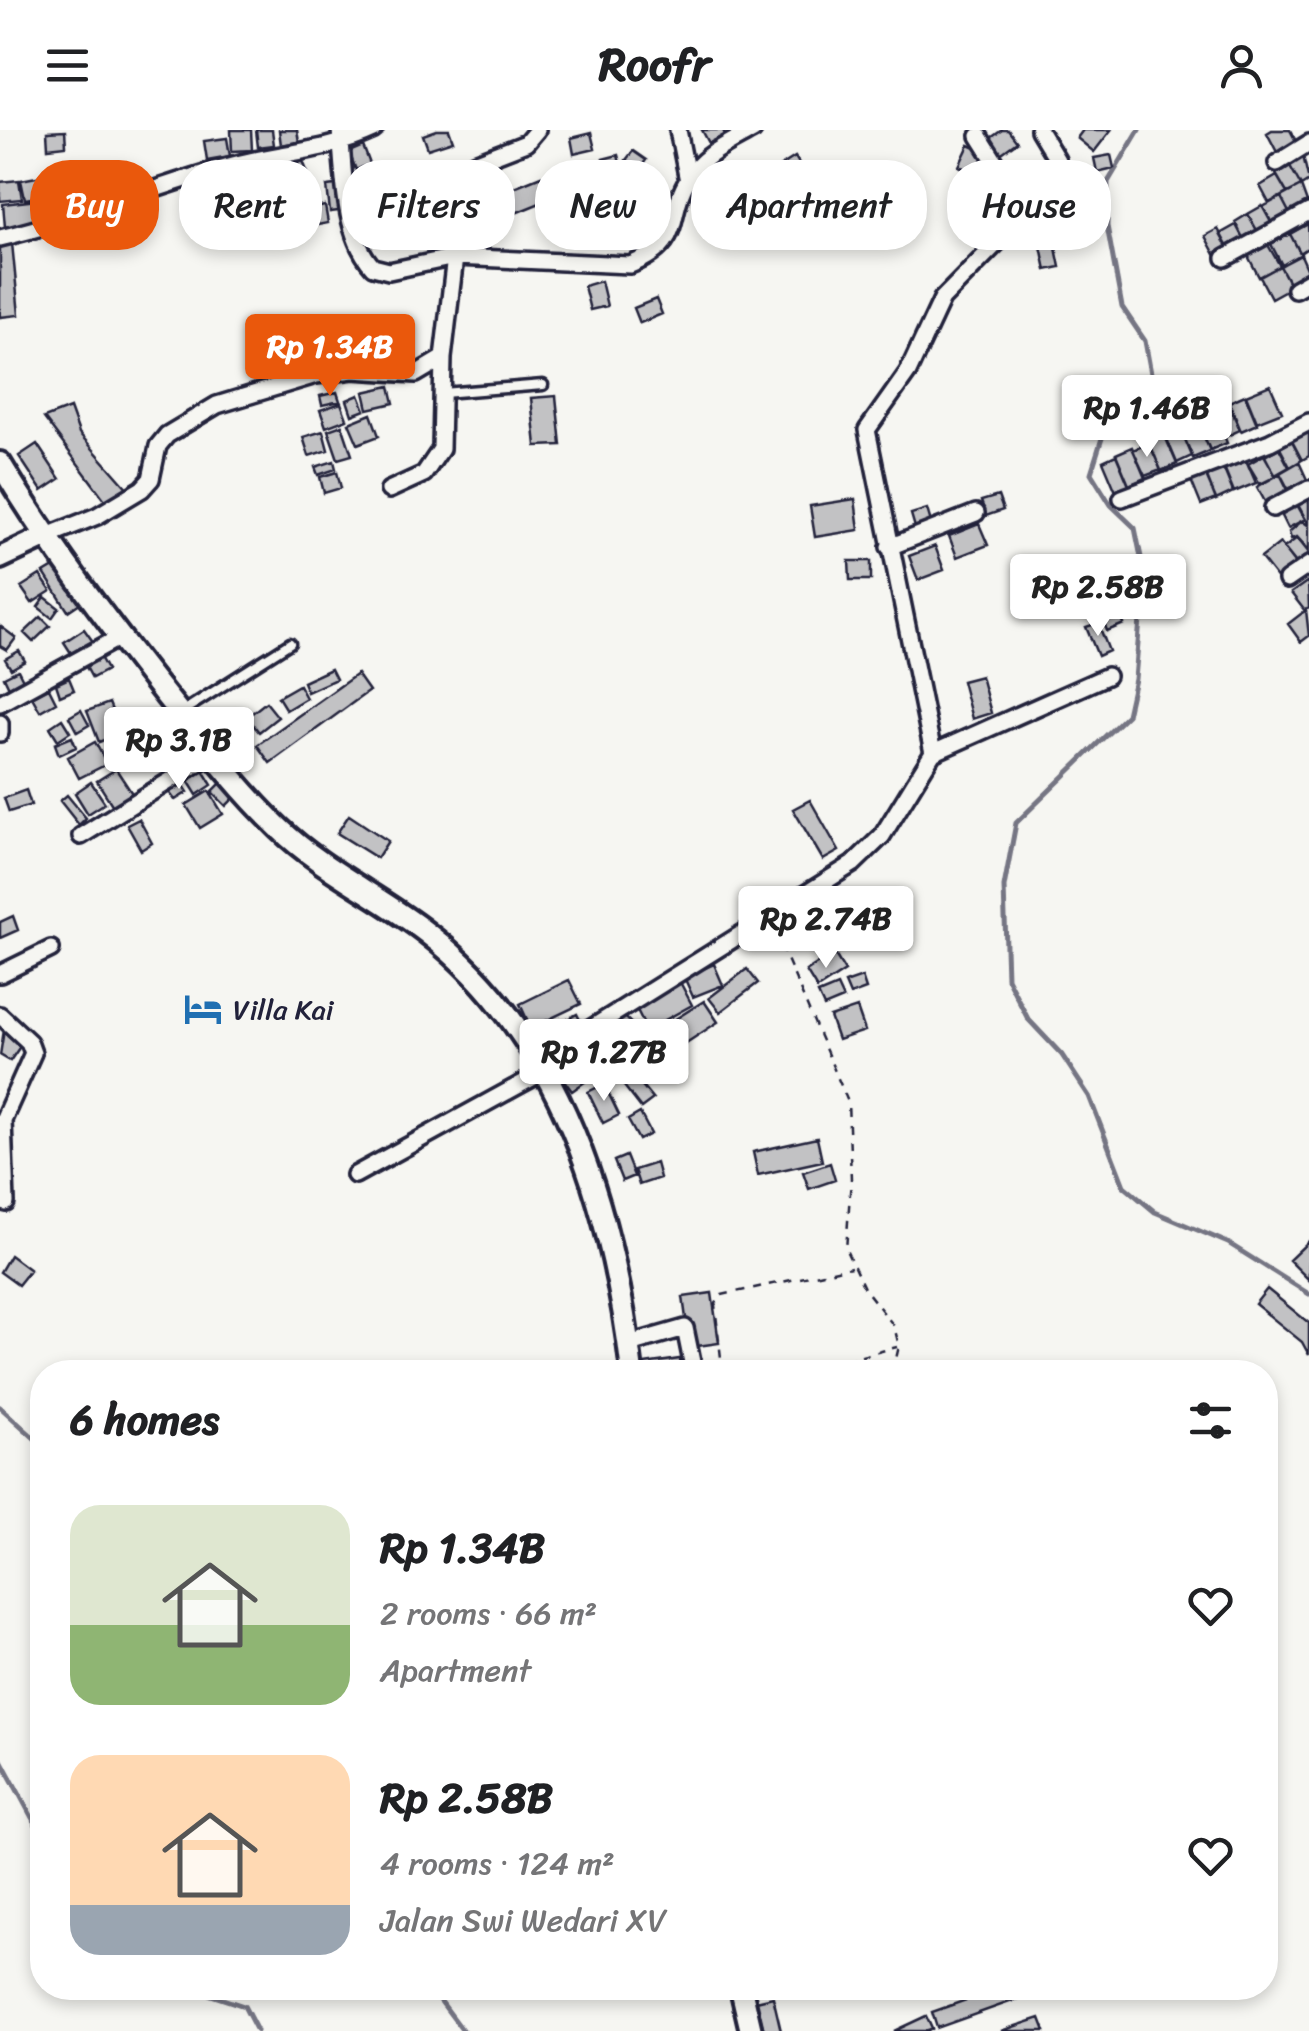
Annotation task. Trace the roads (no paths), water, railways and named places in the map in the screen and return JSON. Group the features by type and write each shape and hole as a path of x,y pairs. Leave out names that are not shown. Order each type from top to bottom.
{"street":[{"path":"0,238 88,215 126,198 242,163 374,130"},
{"path":"481,160 526,143 537,130"},
{"path":"678,130 688,180"},
{"path":"363,250 380,271 454,257 630,265 655,255 666,244 688,180 709,155 752,130"},
{"path":"1040,130 1056,160"},
{"path":"979,136 994,160"},
{"path":"1277,163 1309,143"},
{"path":"1225,258 1309,212"},
{"path":"934,753 867,430 908,372 942,300 989,250"},
{"path":"388,490 424,474 441,449 444,358 454,257"},
{"path":"0,558 97,516 142,489 151,478 158,446 167,434 217,405 316,375 353,370 416,374 444,358"},
{"path":"1122,498 1270,442 1309,422"},
{"path":"0,462 46,536 120,637 213,754 281,831 426,932 462,963 502,1008 541,1067 589,1167 610,1238 630,1360"},
{"path":"1272,508 1309,488"},
{"path":"889,547 976,513"},
{"path":"1287,580 1309,565"},
{"path":"0,703 120,637"},
{"path":"355,1175 541,1067 769,914 854,864 882,836 934,753 1107,676"},
{"path":"0,723 0,733"},
{"path":"81,836 213,754"},
{"path":"0,974 51,950"},
{"path":"0,1014 30,1042 32,1053 3,1120 6,1202"},
{"path":"628,1344 685,1328 692,1360"},
{"path":"745,2000 751,2031"}],"lane":[{"path":"443,392 543,385"},
{"path":"180,713 290,643"}],"waterway":[{"path":"1139,130 1108,182 1107,226 1122,307 1145,341 1152,379 1103,435 1091,473 1111,505 1135,528 1144,572 1135,679 1127,715 1016,823 1004,887 1007,978 1028,1019 1062,1055 1089,1096 1124,1186 1155,1212 1228,1243 1309,1294"},
{"path":"0,1407 30,1434"},
{"path":"0,1758 30,1814"},
{"path":"226,2000 244,2006 257,2031"},
{"path":"440,2000 463,2031"}],"place":[{"name":"Villa Kai","path":"203,1009"}]}
